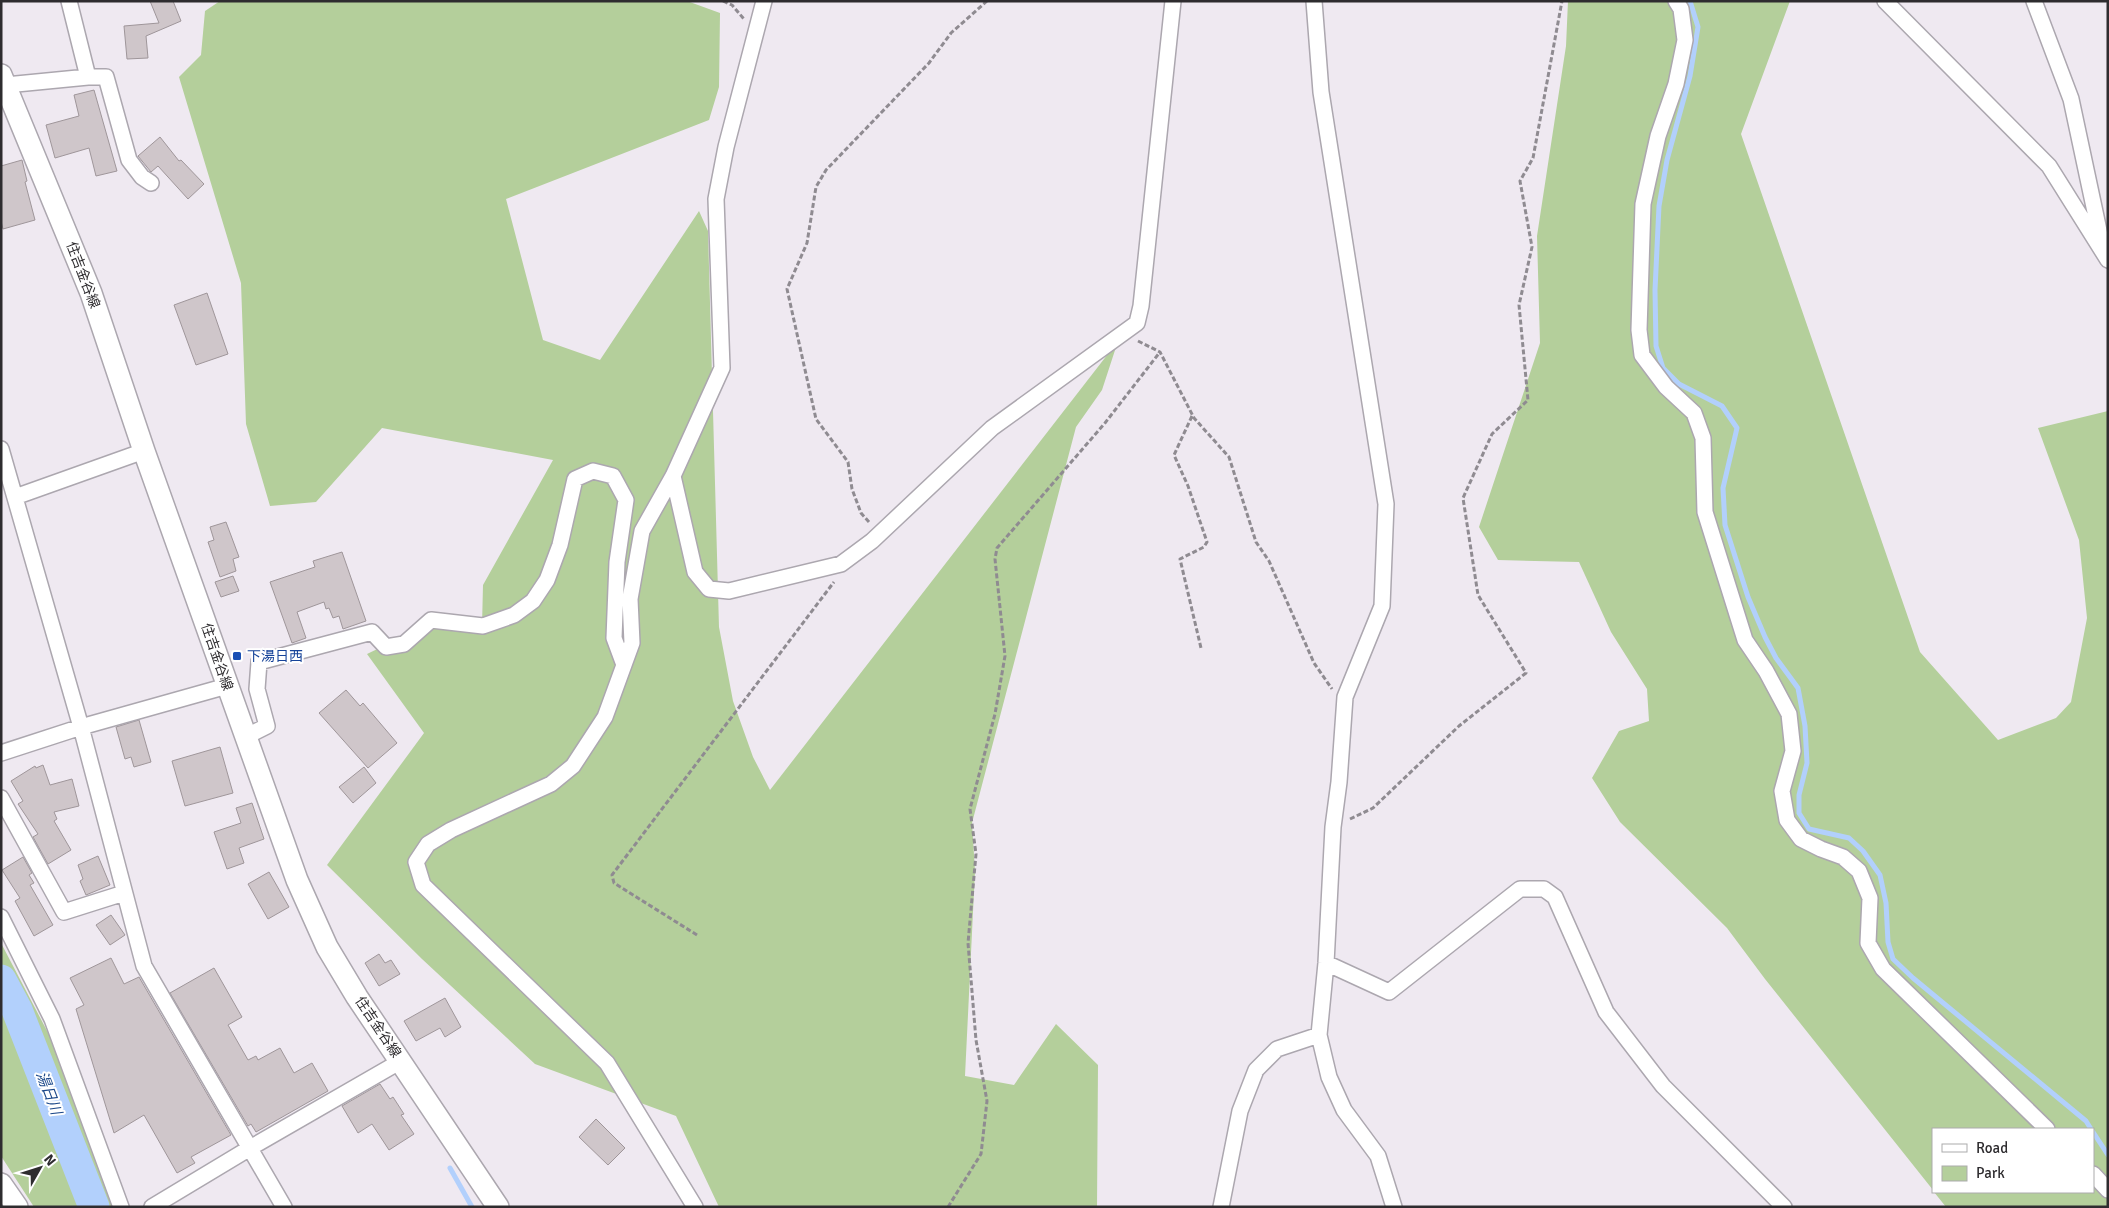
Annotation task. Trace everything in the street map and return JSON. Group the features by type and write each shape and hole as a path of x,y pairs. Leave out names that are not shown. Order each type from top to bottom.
{"main road":[{"name":"住吉金谷線","path":"4,80 91,293 144,451 245,737 297,880 326,947 357,997 498,1207"},
{"path":"1,1184 17,1207"}],"street":[{"path":"69,1 88,77"},
{"path":"696,1207 607,1063 423,884 416,862 428,844 451,830 551,784 573,766 605,717 632,644 630,598 642,530 673,476 722,368 716,199 726,148 764,1"},
{"path":"673,476 695,572 709,589 729,591 840,564 879,534 992,428 1136,323 1141,306 1173,1"},
{"path":"1314,1 1321,92 1386,504 1382,606 1345,697 1339,782 1333,827 1326,963 1319,1035 1329,1077 1344,1110 1378,1156 1394,1207"},
{"path":"1676,1 1681,8 1685,40 1676,84 1658,136 1643,204 1639,330 1642,355 1666,387 1694,413 1703,438 1702,472 1705,512 1713,539 1745,640 1766,671 1789,714 1792,751 1782,791 1787,820 1801,839 1821,849 1843,856 1859,871 1870,898 1868,943 1883,969 2046,1128"},
{"path":"1885,1 2049,166 2106,255"},
{"path":"2034,1 2071,99 2106,255"},
{"path":"4,80 106,76 130,160 142,178 151,183"},
{"path":"1,449 81,727 144,966 284,1207"},
{"path":"15,497 144,451"},
{"path":"245,737 267,726 257,689 259,662 372,632 386,647 404,644 431,620 483,626 514,615 533,601 547,580 560,545 575,479 593,472 613,476 626,500 617,562 614,638 624,665"},
{"path":"1,753 81,727 227,686"},
{"path":"1,798 64,912 124,893"},
{"path":"1326,963 1389,992 1520,889 1544,888 1555,897 1606,1012 1663,1086 1784,1207"},
{"path":"1,917 52,1019 121,1207"},
{"path":"1221,1207 1240,1112 1256,1070 1277,1048 1319,1035"},
{"path":"152,1207 401,1061"},
{"path":"2094,1175 2108,1190"}],"path":[{"path":"723,1 732,5 756,32"},
{"path":"879,534 862,513 852,489 848,462 816,419 787,289 807,243 816,187 826,170 929,63 951,33 987,1"},
{"path":"1333,827 1373,808 1459,726 1526,673 1478,595 1464,498 1492,434 1528,400 1519,305 1532,247 1520,181 1533,158 1562,1"},
{"path":"1128,329 1138,341 1160,352 1193,415 1229,457 1256,542 1270,561 1314,663 1344,706"},
{"path":"948,1207 981,1154 987,1101 976,1040 968,943 976,854 970,809 995,714 1005,656 995,559 997,548 1100,429 1160,352"},
{"path":"1193,415 1174,455 1188,486 1207,542 1204,548 1180,559 1201,648"},
{"path":"697,934 614,884 612,875 841,573 840,564"}],"green space":[{"path":"220,1 687,1 720,13 719,87 709,120 506,199 543,340 600,360 699,211 708,231 719,627 733,701 753,757 770,790 1118,341 1102,390 1076,427 972,823 975,871 965,1076 1014,1085 1056,1024 1098,1065 1097,1207 719,1207 676,1116 535,1064 422,959 327,865 424,733 367,654 423,627 482,626 483,585 553,460 382,428 316,502 270,506 246,424 241,283 179,77 201,55 205,11"},
{"path":"1568,1 1790,1 1741,134 1920,652 1998,740 2056,718 2071,702 2087,618 2079,540 2038,428 2108,411 2108,1207 1946,1207 1935,1193 2094,1193 2094,1128 1932,1128 1932,1189 1765,979 1727,928 1620,822 1592,778 1619,731 1649,721 1647,689 1611,632 1579,562 1498,560 1479,527 1540,343 1537,236 1566,46"},
{"path":"1,943 56,1048 115,1207 34,1207 1,1156"}],"building":[{"path":"150,1 173,1 181,21 146,36 148,58 127,59 124,26 159,23"},
{"path":"94,90 117,171 96,176 89,148 55,158 46,125 79,116 74,95"},
{"path":"160,137 179,161 181,160 204,184 188,199 158,166 151,172 138,156"},
{"path":"22,160 27,181 25,182 35,220 3,229 1,221 1,166"},
{"path":"207,293 228,354 196,365 174,305"},
{"path":"226,522 239,557 233,559 236,571 220,577 208,542 214,540 210,527"},
{"path":"342,552 366,621 343,629 339,616 333,618 329,608 326,609 324,602 297,612 306,638 292,643 270,582 315,567 313,561"},
{"path":"233,576 239,591 221,597 215,582"},
{"path":"346,690 360,706 363,703 397,743 368,768 319,713"},
{"path":"139,720 151,762 134,767 131,757 125,759 116,727"},
{"path":"220,747 233,793 185,806 172,761"},
{"path":"43,765 50,785 72,779 79,806 54,812 57,819 54,821 71,850 48,864 33,837 38,834 18,804 23,801 11,781 35,766 36,768"},
{"path":"364,767 376,783 353,803 339,787"},
{"path":"252,803 264,839 239,848 244,863 227,869 214,832 241,823 236,808"},
{"path":"98,856 110,885 86,895 80,881 83,879 78,865"},
{"path":"23,857 32,873 29,875 34,883 30,885 53,925 34,936 15,901 20,898 2,870"},
{"path":"269,872 289,907 268,919 248,884"},
{"path":"111,915 125,935 110,945 96,925"},
{"path":"379,954 385,963 391,960 400,974 379,986 365,963"},
{"path":"111,958 124,984 139,977 231,1135 191,1157 195,1163 177,1173 144,1115 114,1133 76,1009 84,1005 70,978"},
{"path":"214,968 242,1017 228,1025 248,1060 256,1056 258,1060 280,1048 294,1073 312,1063 328,1091 256,1132 251,1124 248,1126 170,993"},
{"path":"445,998 461,1027 445,1037 440,1028 416,1041 404,1021"},
{"path":"380,1084 390,1099 393,1097 404,1114 401,1115 414,1134 389,1150 372,1124 358,1133 342,1106"},
{"path":"596,1119 625,1148 608,1165 579,1137"}],"waterway":[{"path":"1690,1 1698,27 1690,76 1667,160 1659,206 1655,290 1656,346 1663,368 1679,384 1722,406 1737,428 1723,488 1725,525 1748,597 1765,637 1776,658 1798,688 1805,726 1807,763 1799,795 1799,813 1809,829 1849,838 1863,851 1880,875 1886,903 1888,942 1893,959 1913,978 2086,1121 2090,1128"},
{"name":"湯日川","path":"1,980 17,1010 94,1207"},
{"path":"2094,1134 2108,1155"},
{"path":"450,1168 472,1207"}],"place":[{"name":"下湯日西","path":"237,656"}]}
